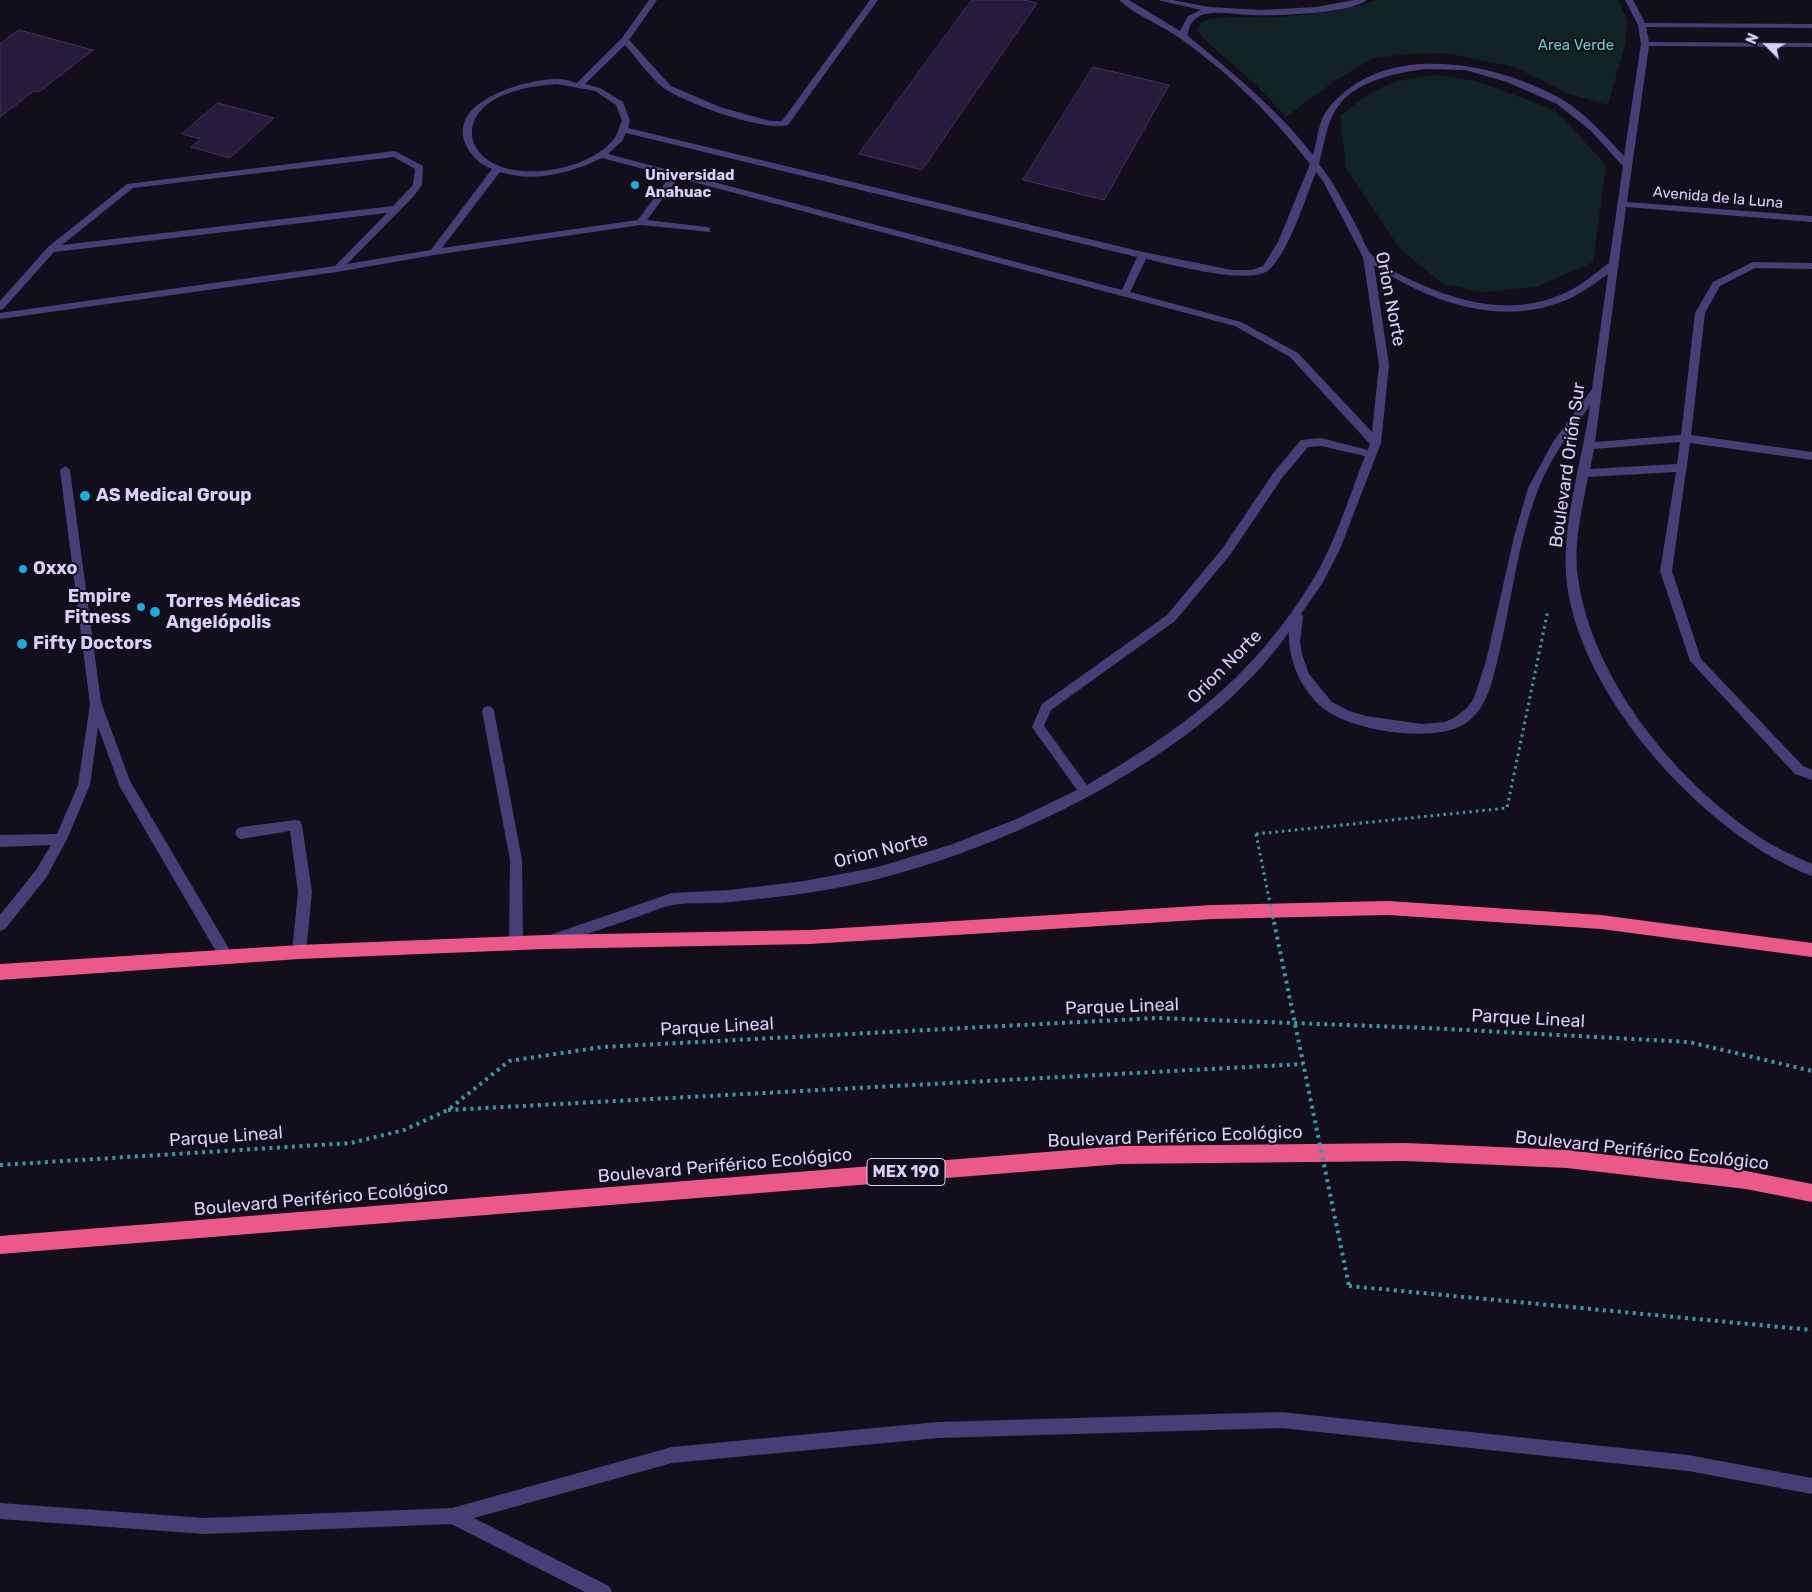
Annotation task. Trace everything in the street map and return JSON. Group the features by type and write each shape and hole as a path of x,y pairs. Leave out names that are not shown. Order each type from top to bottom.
{"highway":[{"path":"0,972 298,952 545,942 810,937 1203,913 1388,908 1601,922 1812,950"},
{"name":"Boulevard Periférico Ecológico","path":"0,1245 1121,1155 1406,1152 1567,1159 1746,1180 1812,1193"}],"street":[{"path":"581,83 625,40 653,0"},
{"path":"625,40 668,88 717,109 770,124 785,123 874,0"},
{"name":"Orion Norte","path":"545,942 672,899 730,896 804,887 878,873 952,850 1023,822 1085,792 1143,758 1195,722 1239,684 1275,644 1298,612 1334,549 1376,442 1384,365 1368,257 1338,200 1315,163 1290,132 1247,89 1184,37 1123,0"},
{"path":"1162,0 1222,10"},
{"path":"1184,37 1183,29 1187,21 1208,11 1288,12 1362,0"},
{"name":"Boulevard Orión Sur","path":"1629,0 1642,25 1646,44 1626,164 1589,446 1574,526 1572,579 1587,637 1601,668 1643,734 1672,770 1700,797 1748,836 1812,870"},
{"path":"1642,25 1812,26"},
{"path":"1646,44 1812,45"},
{"path":"625,130 1143,255 1232,273 1252,273 1266,268 1283,242 1315,163 1327,118 1340,100 1373,77 1387,72 1425,66 1465,68 1510,80 1560,102 1593,128 1626,164"},
{"path":"557,81 581,83 602,90 618,101 626,115 625,130 617,143 604,156 580,168 552,174 523,175 497,169 479,159 469,146 467,130 474,115 488,102 508,90 557,81"},
{"path":"0,307 51,249 130,186 394,154 420,168 417,185 337,269"},
{"path":"604,156 1238,324 1294,356 1376,442"},
{"path":"434,252 497,169"},
{"path":"641,222 676,175"},
{"name":"Avenida de la Luna","path":"1621,204 1812,219"},
{"path":"51,249 396,209"},
{"path":"0,316 337,269 434,252 641,222 707,230"},
{"path":"1124,295 1143,255"},
{"path":"1368,257 1394,276 1423,291 1452,301 1486,308 1520,309 1569,295 1613,265"},
{"path":"1812,266 1754,265 1716,284 1700,313 1682,468 1666,571 1696,661 1799,770 1812,775"},
{"path":"1298,612 1294,632 1296,653 1302,674 1329,706 1368,722 1409,728 1437,728 1454,724 1464,718 1474,709 1480,699 1490,667 1528,505 1539,476 1552,448 1597,391"},
{"path":"1589,446 1684,438 1812,456"},
{"path":"1085,792 1038,727 1046,707 1171,618 1226,552 1278,475 1304,443 1321,442 1371,454"},
{"path":"1584,472 1682,468"},
{"path":"65,470 96,702 124,784 226,956"},
{"path":"0,925 41,874 61,840 84,785 96,702"},
{"path":"488,711 516,860 516,943"},
{"path":"241,833 296,825 304,892 298,952"},
{"path":"0,841 61,840"},
{"path":"0,1511 205,1526 452,1516 672,1455 938,1430 1281,1420 1688,1463 1812,1486"},
{"path":"452,1516 603,1592"}],"path":[{"path":"1256,834 1349,1286 1812,1330"},
{"name":"Parque Lineal","path":"0,1165 351,1143 404,1130 448,1110 509,1061 602,1047 1156,1018 1428,1028 1689,1042 1812,1071"},
{"name":"Parque Lineal","path":"448,1110 1303,1064"}],"green space":[{"name":"Area Verde","path":"1379,0 1619,0 1627,21 1625,44 1608,105 1567,93 1514,67 1446,53 1407,54 1372,59 1336,80 1286,117 1257,86 1206,41 1197,30 1203,21 1215,18 1313,14 1340,10"},
{"path":"1435,75 1476,81 1555,110 1606,165 1593,262 1536,287 1485,292 1443,284 1400,249 1346,168 1340,116 1383,86"}],"building":[{"path":"972,0 1024,0 1037,3 922,170 859,154"},
{"path":"19,30 93,50 39,92 34,91 0,117 0,44"},
{"path":"1093,67 1169,85 1104,200 1023,180"},
{"path":"218,103 274,118 230,158 191,147 201,139 182,134"}],"place":[{"name":"Universidad Anahuac","path":"635,185"},
{"name":"AS Medical Group","path":"85,496"},
{"name":"Oxxo","path":"23,569"},
{"name":"Empire Fitness","path":"141,607"},
{"name":"Torres Médicas Angelópolis","path":"155,612"},
{"name":"Fifty Doctors","path":"22,644"}]}
